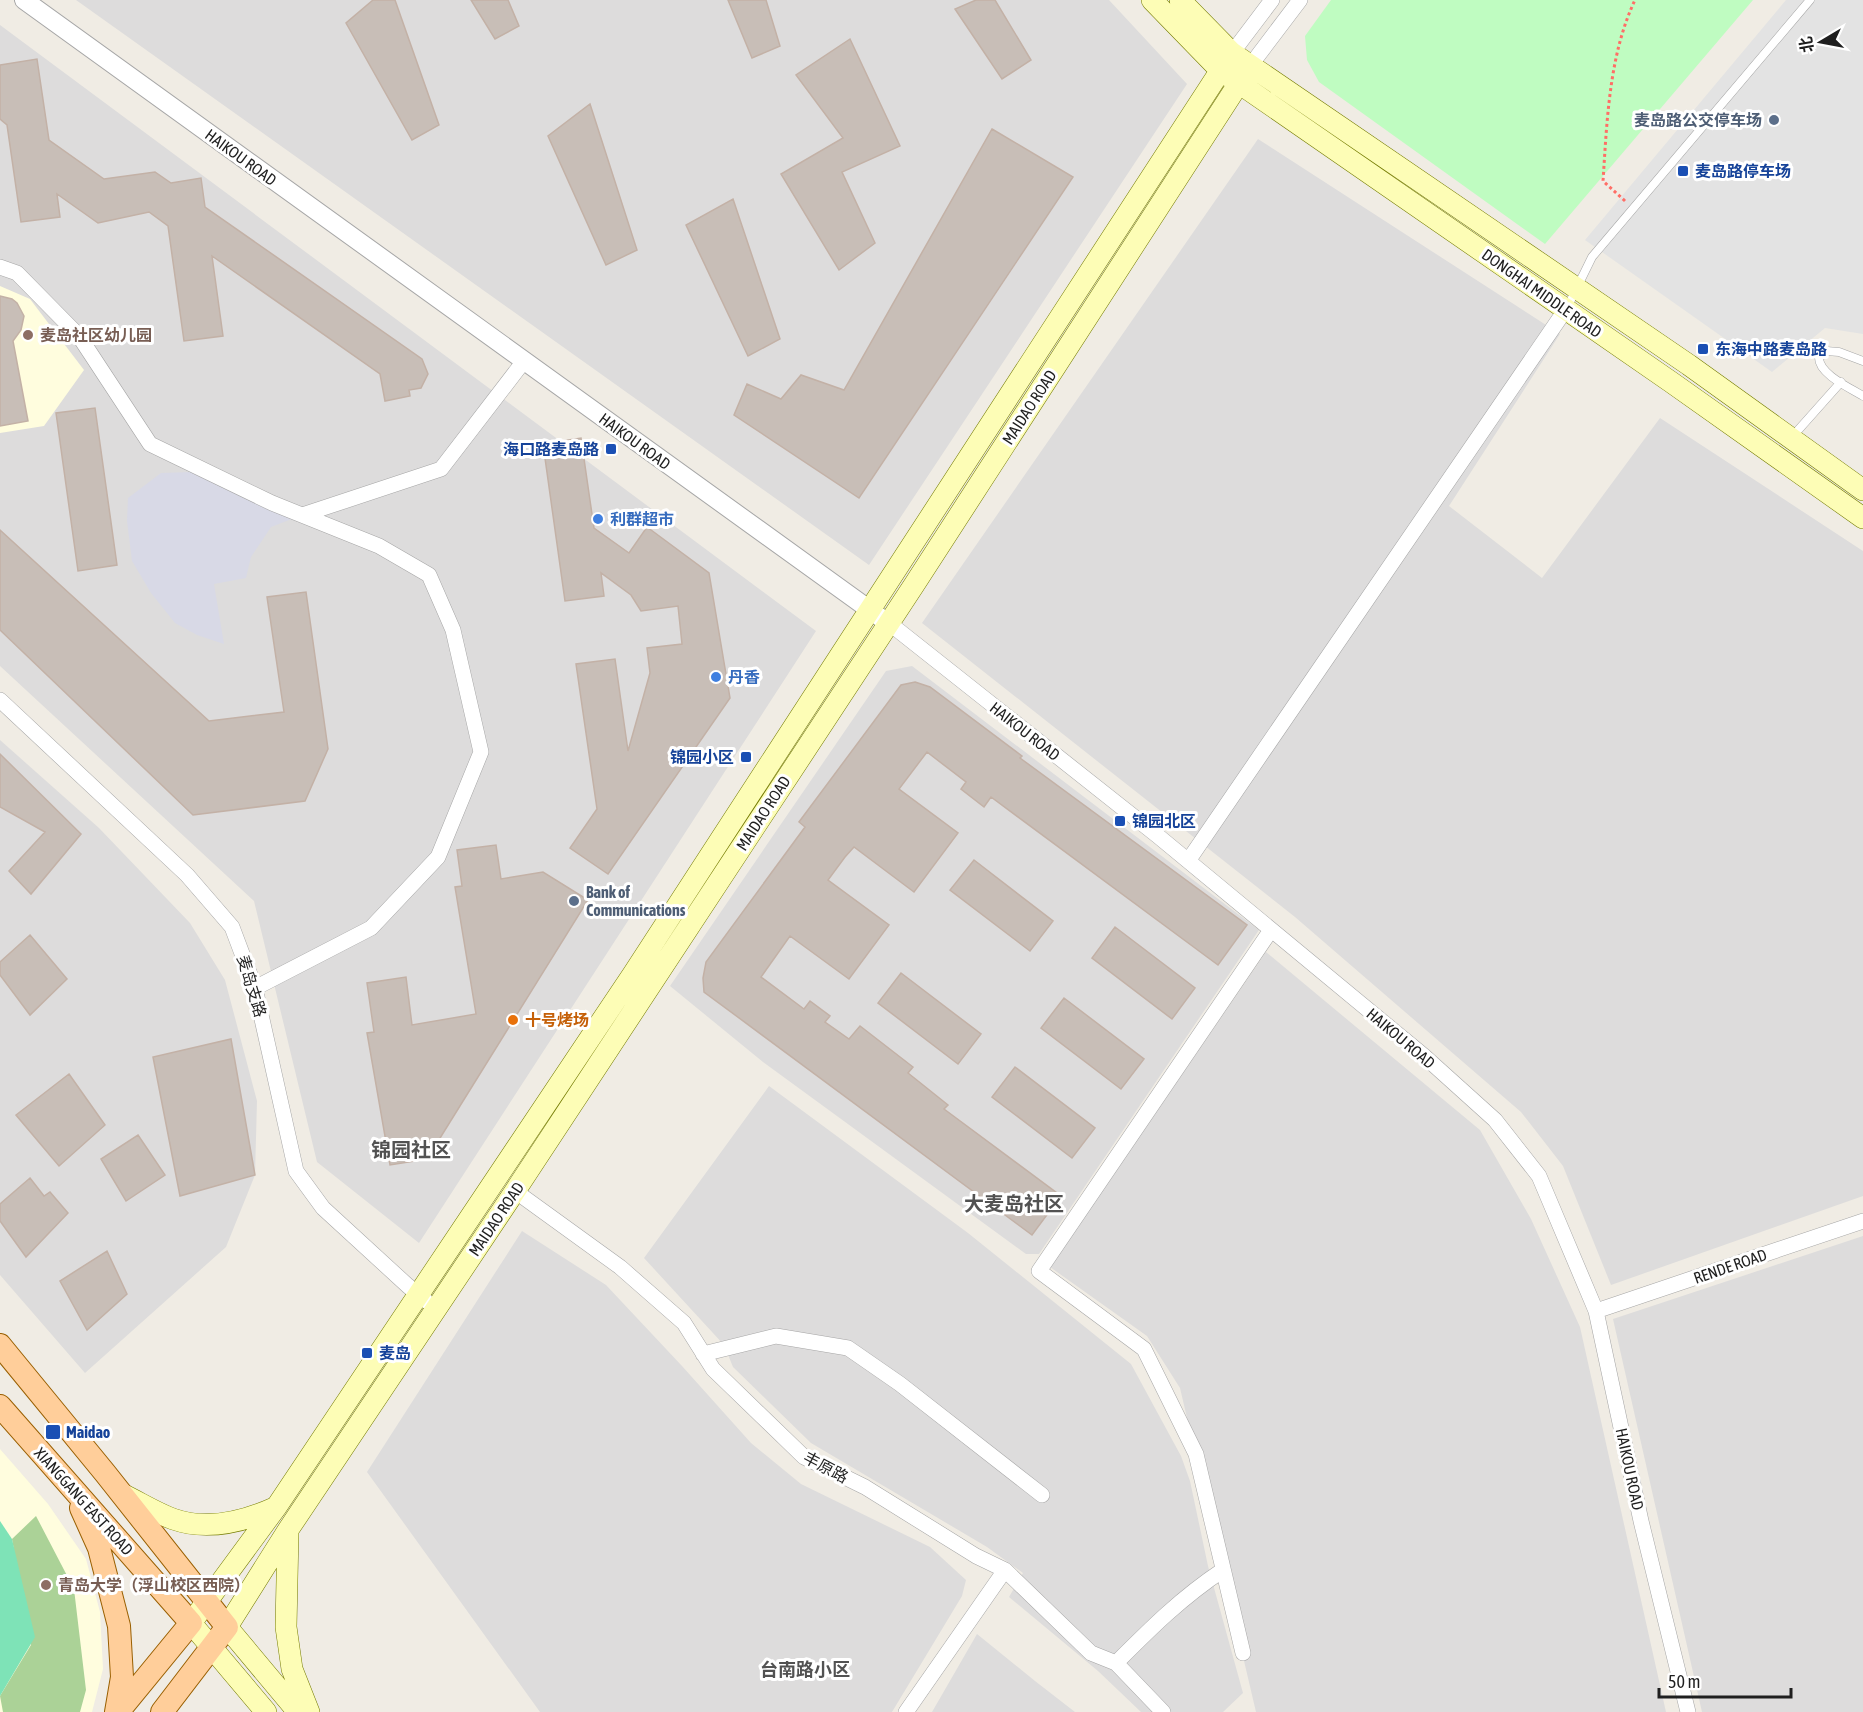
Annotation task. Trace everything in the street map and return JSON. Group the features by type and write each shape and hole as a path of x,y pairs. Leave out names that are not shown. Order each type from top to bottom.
{"main road":[{"path":"1152,0 1226,61"},
{"path":"1180,0 1226,61"},
{"name":"DONGHAI MIDDLE ROAD","path":"1226,61 1566,309 1863,518"},
{"name":"MAIDAO ROAD","path":"191,1623 277,1506 626,984 1226,61"},
{"name":"DONGHAI MIDDLE ROAD","path":"1244,74 1576,288 1863,490"},
{"name":"MAIDAO ROAD","path":"227,1627 288,1530 515,1191 889,623 1244,74"},
{"name":"XIANGGANG EAST ROAD","path":"0,1345 227,1627"},
{"name":"XIANGGANG EAST ROAD","path":"0,1406 191,1623"},
{"path":"72,1488 99,1548 118,1626 122,1677 117,1712"},
{"path":"122,1494 173,1519 192,1523 219,1524 247,1520 277,1506"},
{"path":"288,1530 285,1584 286,1627 292,1669 309,1712"},
{"path":"117,1712 191,1623 266,1712"},
{"path":"162,1712 227,1627 298,1712"}],"street":[{"name":"HAIKOU ROAD","path":"24,0 889,623 1188,861 1424,1056 1495,1120 1539,1176 1596,1311 1641,1521 1688,1712"},
{"name":"MAIDAO ROAD","path":"1226,61 1272,0"},
{"name":"MAIDAO ROAD","path":"1244,74 1300,0"},
{"path":"0,267 17,273 79,336 150,444 272,502 379,546 429,575 453,630 481,752 438,857 371,928 255,988"},
{"path":"1188,861 1566,309"},
{"path":"302,515 441,469 524,361"},
{"name":"麦岛支路","path":"0,700 187,875 232,927 255,988 296,1171 323,1208 418,1295 436,1308"},
{"path":"1243,1653 1196,1454 1144,1349 1039,1271 1271,930"},
{"name":"丰原路","path":"515,1191 620,1266 684,1323 713,1369 804,1457 865,1487 976,1556 1005,1570 1091,1653 1116,1664 1162,1712"},
{"name":"RENDE ROAD","path":"1596,1311 1863,1221"},
{"path":"703,1354 776,1336 848,1348 900,1384 1042,1495"},
{"path":"906,1712 1005,1570"},
{"path":"1116,1664 1169,1610 1223,1570"}],"lane":[{"path":"1566,309 1592,257 1809,0"},
{"path":"1863,361 1839,352 1826,351 1819,358 1821,367 1863,396"},
{"path":"1791,438 1840,382"}],"path":[{"path":"1633,208 1603,181 1611,89 1624,23 1635,0"}],"shaded area":[{"path":"76,0 1109,0 1187,84 869,565"},
{"name":"麦岛路公交停车场","path":"1786,0 1863,0 1863,334 1825,328 1772,372 1585,240"},
{"path":"0,25 816,631 419,1243 317,1162 254,901 0,666"},
{"path":"1258,139 1560,334 1449,506 1542,578 1660,418 1863,551 1863,1196 1611,1285 1563,1166 1521,1112 1295,917 922,623"},
{"name":"麦岛社区幼儿园","path":"0,286 30,299 84,370 44,426 0,433"},
{"path":"192,472 302,515 271,527 251,557 246,578 214,584 224,644 197,635 175,623 151,593 132,561 127,521 128,498 161,473"},
{"path":"912,666 1259,930 1039,1254 1026,1254 763,1062 670,986 886,671"},
{"path":"0,740 99,828 190,923 225,980 257,1101 255,1175 226,1247 85,1373 0,1275"},
{"path":"1266,952 1480,1130 1531,1219 1580,1327 1666,1712 1256,1712 1180,1388 1147,1336 1050,1267"},
{"path":"769,1086 968,1233 1131,1364 1181,1456 1190,1481 1208,1566 1243,1693 1223,1712 1141,1712 1098,1671 1009,1597 1023,1573 987,1547 811,1443 733,1367 724,1345 644,1258"},
{"path":"522,1231 606,1285 751,1443 801,1484 930,1547 966,1580 962,1596 892,1712 540,1712 367,1472"},
{"path":"1863,1236 1863,1712 1702,1712 1613,1319"},
{"name":"青岛大学（浮山校区西院）","path":"0,1449 48,1504 86,1559 100,1612 103,1669 92,1712 0,1712"},
{"path":"977,1634 1035,1681 1075,1712 932,1712"}],"green space":[{"path":"1331,0 1753,0 1545,244 1319,82 1307,60 1305,36"},
{"path":"36,1516 74,1589 86,1690 80,1712 3,1712 0,1696 31,1645 12,1539"},
{"path":"0,1521 12,1539 35,1637 0,1696"}],"building":[{"path":"373,0 395,0 439,125 412,140 346,23"},
{"path":"471,0 508,0 519,26 495,39"},
{"path":"728,0 766,0 780,46 752,58"},
{"path":"976,0 995,0 1031,60 1002,79 955,9"},
{"path":"850,39 900,146 842,172 875,243 839,270 781,174 843,138 796,75"},
{"path":"37,59 49,140 104,179 155,172 171,183 201,178 205,207 422,359 428,374 421,388 409,390 410,396 385,401 380,374 212,256 223,336 184,341 168,226 149,212 98,223 57,194 60,217 21,222 7,125 0,119 0,65"},
{"path":"590,104 637,250 606,265 548,136"},
{"path":"992,129 1073,177 859,498 734,415 747,384 781,399 801,375 844,390"},
{"path":"733,199 780,339 748,356 686,225"},
{"path":"0,296 17,303 24,316 21,330 13,341 28,421 0,426"},
{"path":"95,408 117,565 78,571 56,413"},
{"path":"581,438 594,528 629,553 647,527 709,573 730,698 608,874 570,848 597,809 576,664 615,659 628,751 650,673 647,648 682,644 678,606 641,611 631,595 601,573 604,596 565,601 543,444"},
{"path":"0,530 209,721 284,712 267,597 306,592 328,749 305,801 193,815 0,630"},
{"path":"915,682 930,687 1022,756 1020,758 1247,925 1218,965 991,797 984,807 961,789 966,782 927,752 899,789 958,833 914,892 854,847 828,880 889,925 849,979 790,936 761,977 804,1009 810,1001 830,1016 825,1022 849,1039 860,1026 913,1067 908,1073 948,1105 944,1109 1061,1196 1032,1235 704,992 703,978 706,962 805,827 799,822 901,685"},
{"path":"0,754 81,834 31,894 9,871 45,832 0,807"},
{"path":"496,845 501,879 543,872 588,900 427,1159 390,1165 367,1033 374,1032 367,983 406,977 412,1025 476,1014 455,887 462,886 457,850"},
{"path":"974,860 1053,921 1030,951 950,890"},
{"path":"1115,927 1195,988 1172,1019 1092,958"},
{"path":"30,935 67,979 30,1015 0,975 0,962"},
{"path":"901,973 981,1034 958,1064 878,1003"},
{"path":"1064,998 1144,1059 1121,1089 1041,1028"},
{"path":"231,1039 255,1175 180,1196 153,1057"},
{"path":"1015,1067 1095,1128 1072,1158 992,1097"},
{"path":"69,1074 105,1125 59,1166 16,1115"},
{"path":"138,1135 165,1175 126,1201 101,1159"},
{"path":"30,1178 44,1196 50,1192 68,1213 26,1257 0,1221 0,1204"},
{"path":"107,1251 127,1294 87,1330 60,1281"}],"place":[{"name":"麦岛路公交停车场","path":"1774,120"},
{"name":"麦岛路停车场","path":"1683,171"},
{"name":"麦岛社区幼儿园","path":"28,335"},
{"name":"东海中路麦岛路","path":"1703,349"},
{"name":"海口路麦岛路","path":"611,449"},
{"name":"利群超市","path":"598,519"},
{"name":"丹香","path":"716,677"},
{"name":"锦园小区","path":"746,757"},
{"name":"锦园北区","path":"1120,821"},
{"name":"Bank of Communications","path":"574,901"},
{"name":"十号烤场","path":"513,1020"},
{"name":"麦岛","path":"367,1353"},
{"name":"Maidao","path":"53,1432"},
{"name":"青岛大学（浮山校区西院）","path":"46,1585"}],"district":[{"name":"锦园社区","path":"411,1150"},
{"name":"大麦岛社区","path":"1014,1204"},
{"name":"台南路小区","path":"805,1670"}]}
